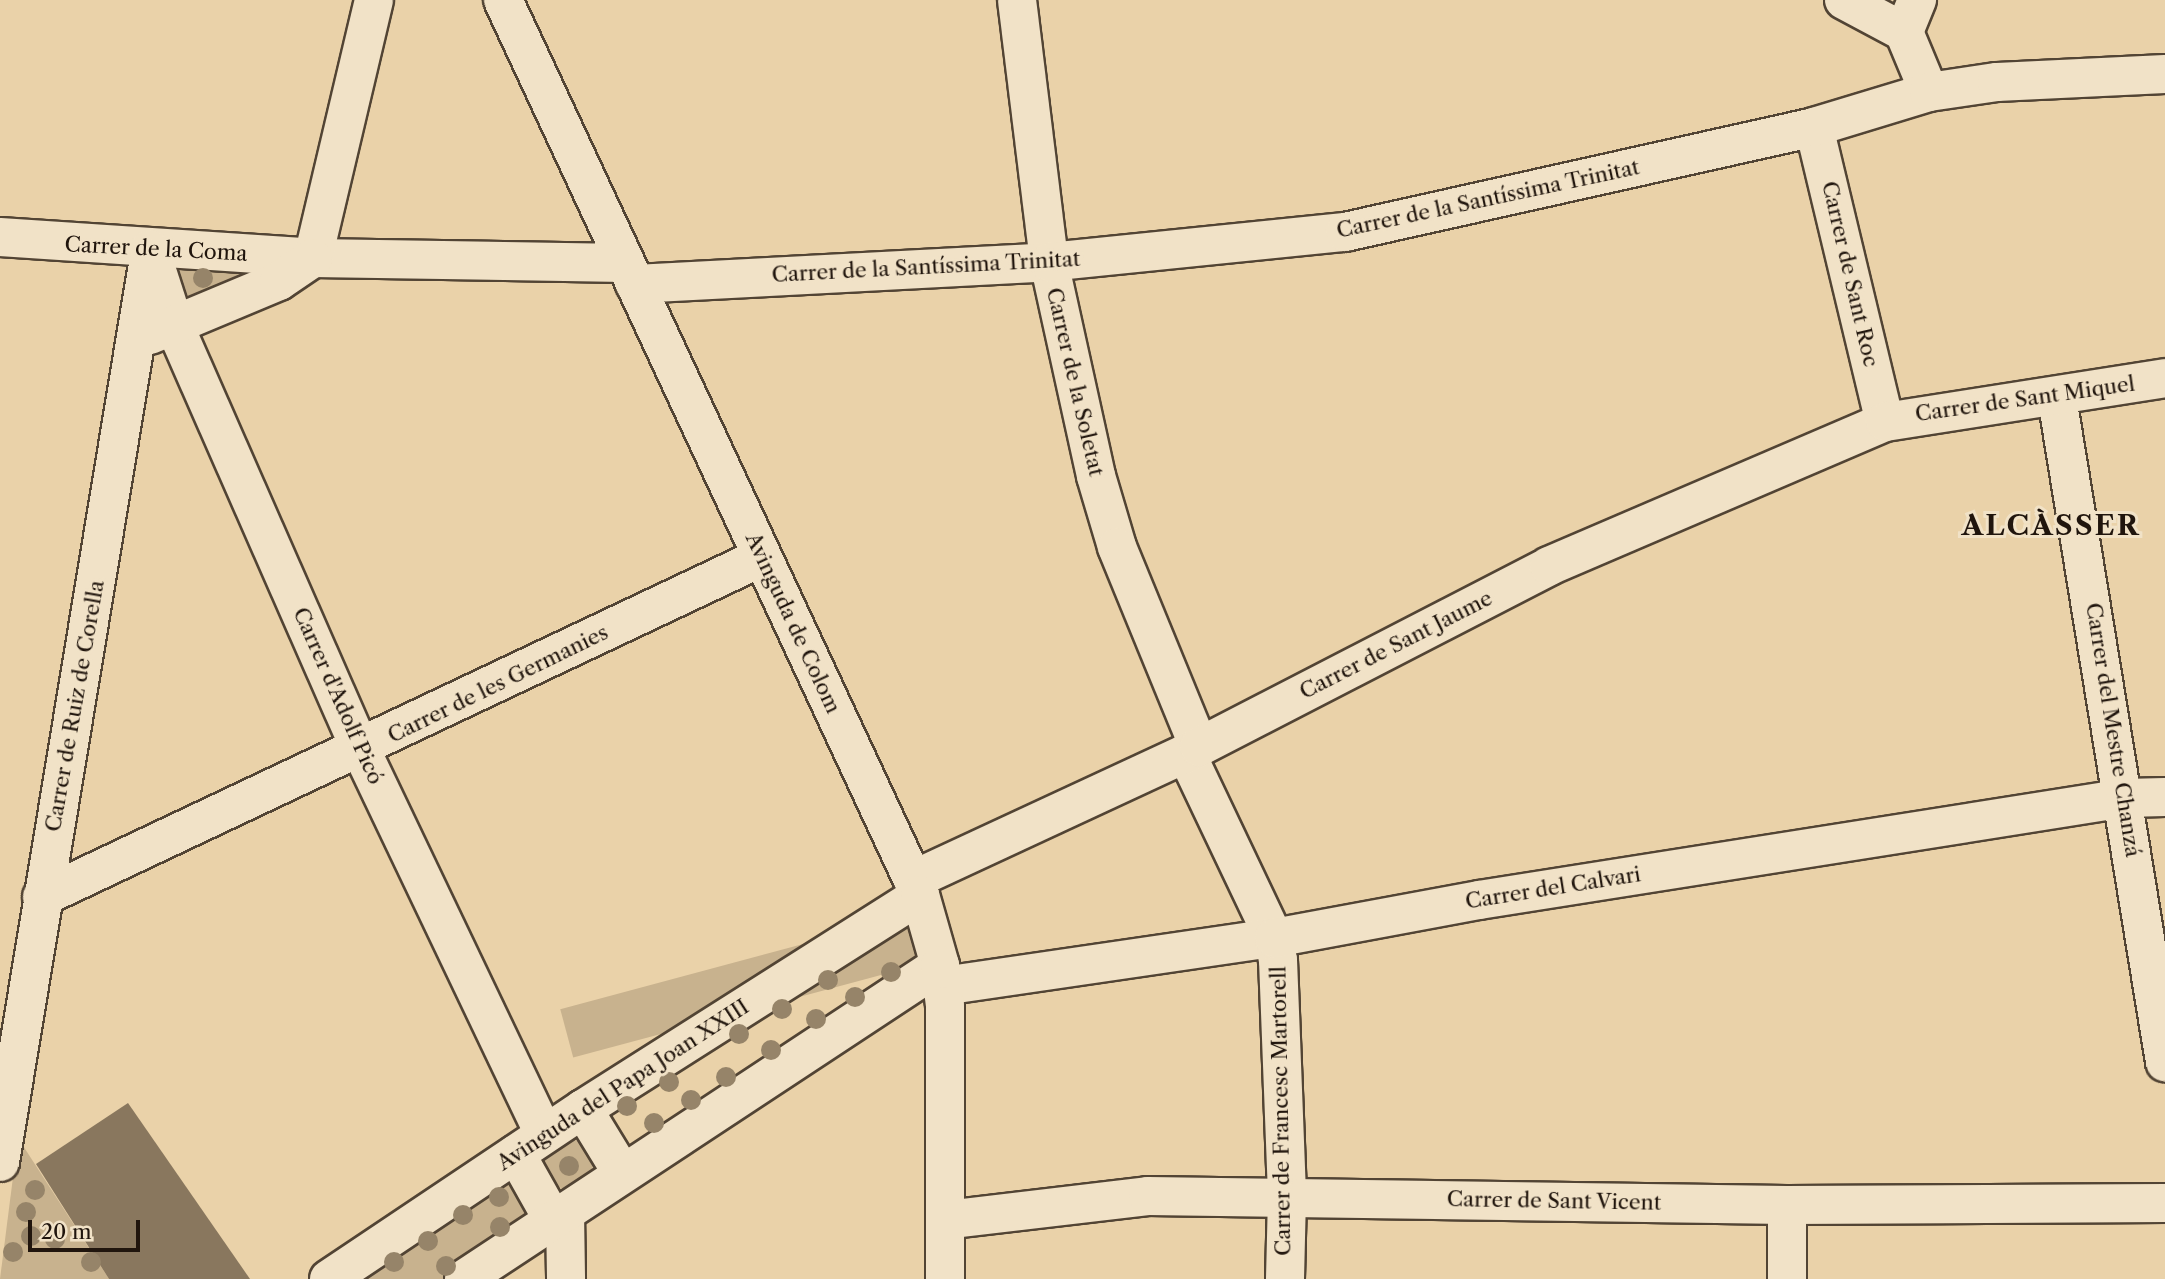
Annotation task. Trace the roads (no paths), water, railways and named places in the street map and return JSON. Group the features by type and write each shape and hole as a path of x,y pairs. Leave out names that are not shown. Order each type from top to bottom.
{"street":[{"path":"313,258 374,0"},
{"name":"Avinguda de Colom","path":"503,0 917,887 941,976 944,1279"},
{"name":"Carrer de la Soletat","path":"1017,0 1049,262 1096,477 1117,547 1193,750"},
{"path":"1844,0 1911,16 1929,92"},
{"name":"Carrer de la Santíssima Trinitat","path":"630,273 1049,262 1345,232 1814,127 1929,92 1997,82 2165,74"},
{"name":"Carrer de Sant Roc","path":"1814,127 1885,422"},
{"name":"Carrer de la Coma","path":"0,237 150,249 630,273"},
{"name":"Carrer d'Adolf Picó","path":"150,249 175,327 530,1144 559,1217"},
{"name":"Carrer de Ruiz de Corella","path":"0,1162 42,897 138,339 150,249"},
{"name":"Carrer de la Coma","path":"138,339 175,327 279,281 313,258"},
{"name":"Carrer de Sant Miquel","path":"1885,422 2057,398 2165,378"},
{"name":"Carrer del Mestre Chanzá","path":"2057,398 2125,798 2165,1062"},
{"name":"Carrer de Sant Jaume","path":"917,887 1193,750 1549,565 1885,422"},
{"name":"Carrer de les Germanies","path":"42,897 360,750 762,557"},
{"name":"Carrer de Francesc Martorell","path":"1193,750 1274,938 1287,1197 1285,1279"},
{"name":"Carrer del Calvari","path":"941,976 1274,938 1479,900 2125,798 2165,797"},
{"name":"Avinguda del Papa Joan XXIII","path":"329,1279 917,887"},
{"path":"464,1279 622,1174 941,976"},
{"path":"583,1109 622,1174"},
{"name":"Carrer de Sant Vicent","path":"945,1220 1109,1197 1287,1197 1787,1205 2165,1203"},
{"path":"1787,1205 1787,1279"},
{"path":"559,1217 566,1279"}],"district":[{"name":"ALCÀSSER","path":"2051,525"}]}
